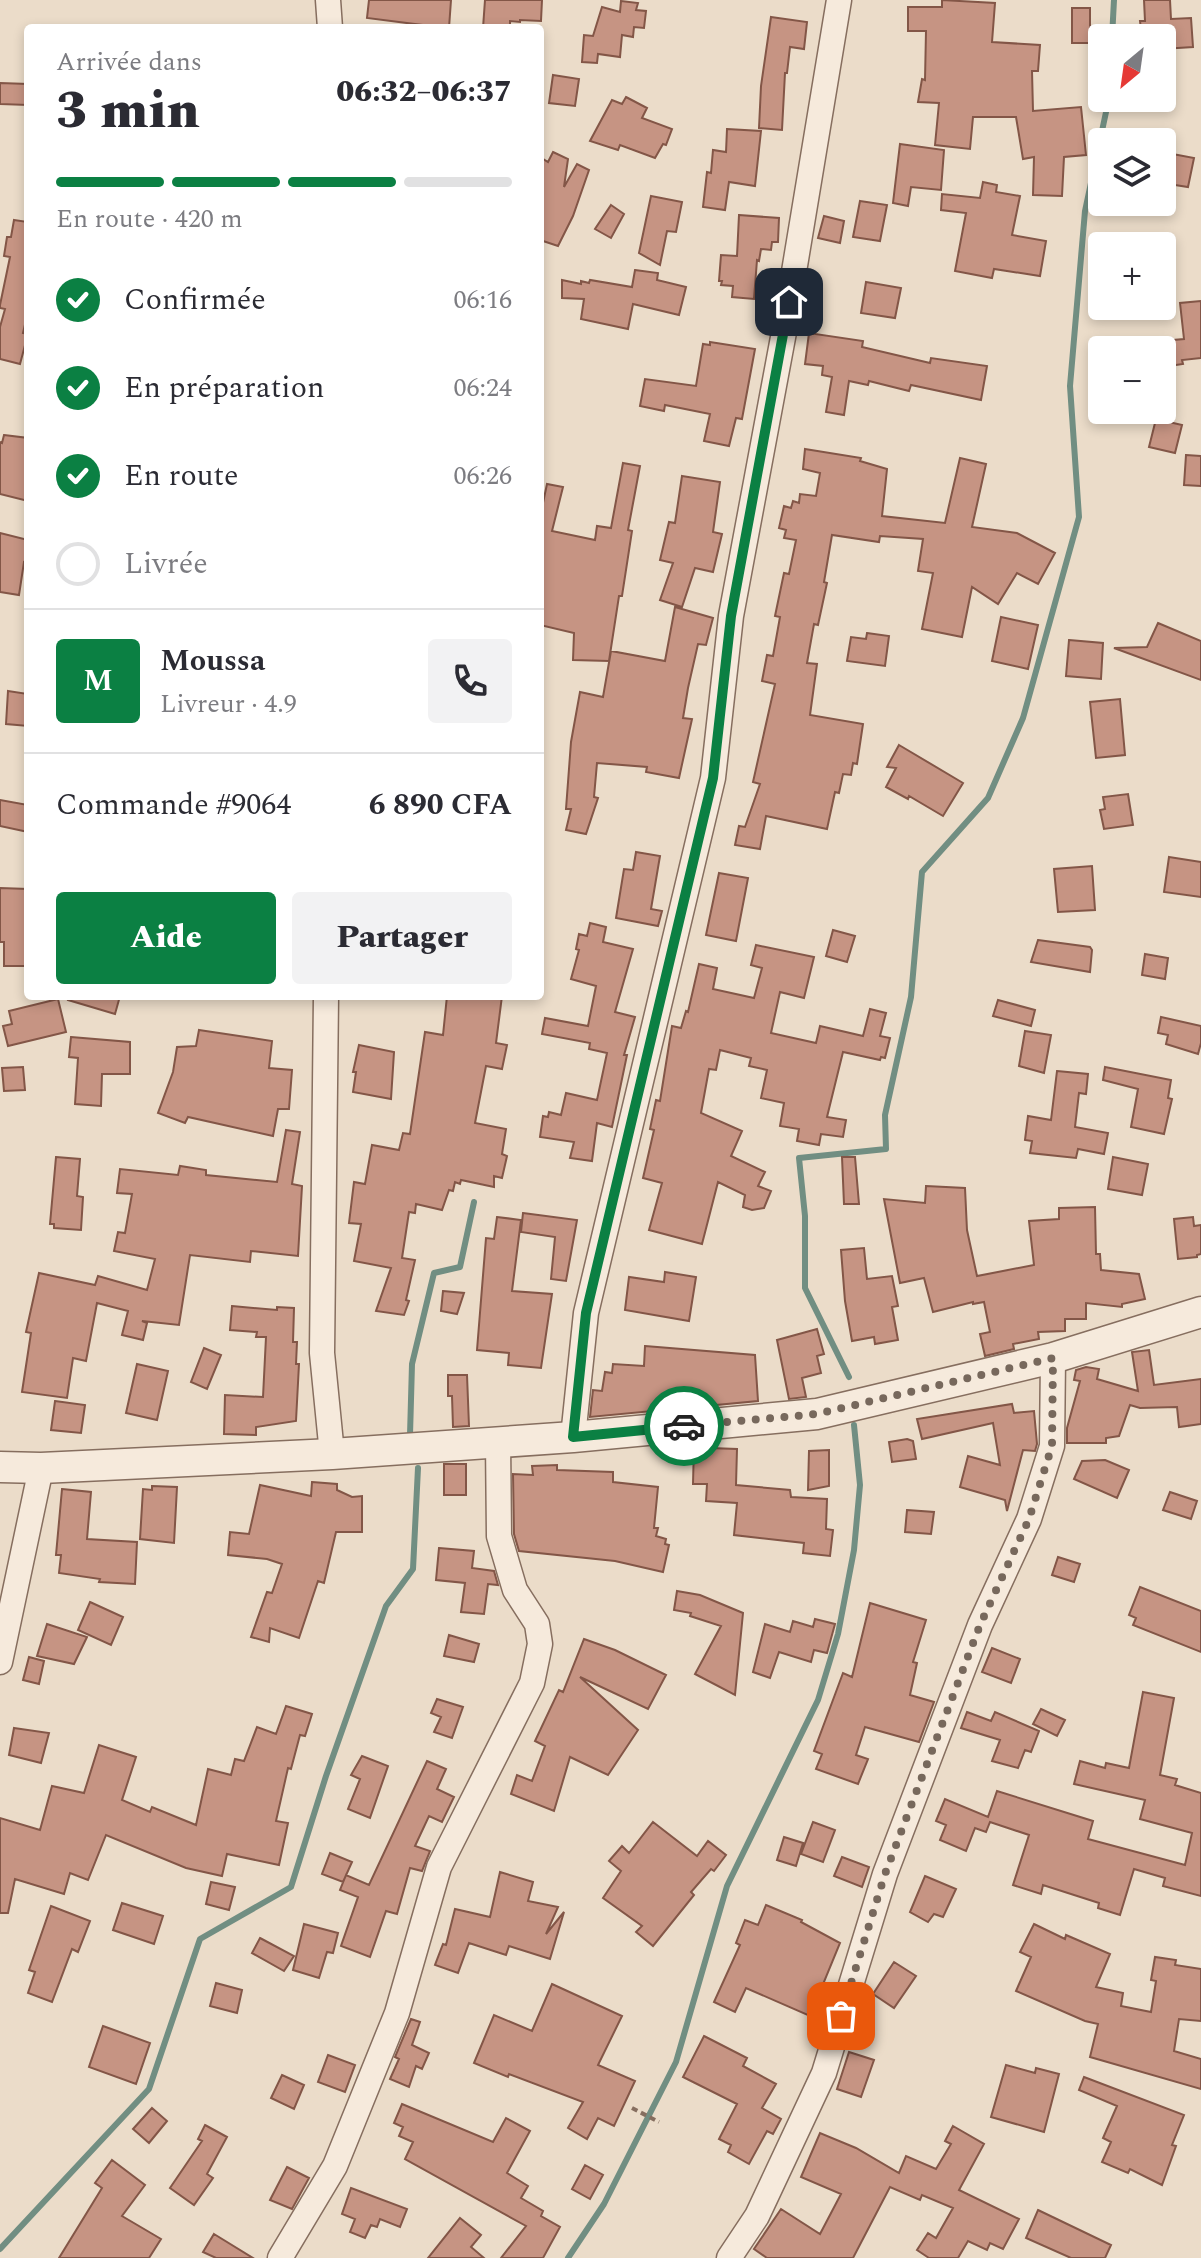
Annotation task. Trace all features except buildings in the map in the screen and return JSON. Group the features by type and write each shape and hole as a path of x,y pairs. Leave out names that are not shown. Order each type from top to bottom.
{"street":[{"path":"328,0 330,24"},
{"path":"573,1437 586,1313 713,778 731,616 784,332 839,0"},
{"path":"326,1000 322,1353 332,1454"},
{"path":"0,1467 41,1468 332,1454 573,1437 817,1414 1053,1358 1201,1312"},
{"path":"729,2258 757,2216 824,2073 885,1874 980,1625 1029,1519 1052,1446 1053,1358"},
{"path":"280,2258 335,2166 397,2013 439,1867 532,1683 540,1644 537,1624 515,1590 499,1536 498,1442"},
{"path":"0,1662 41,1468"}],"path":[{"path":"632,2108 659,2122"}],"waterway":[{"path":"1113,24 1114,0"},
{"path":"849,1377 805,1288 805,1216 799,1158 886,1149 885,1115 911,997 922,872 988,798 1023,718 1079,517 1070,386 1085,211 1106,112"},
{"path":"410,1435 412,1364 434,1273 460,1267 474,1202"},
{"path":"568,2258 604,2204 676,2062 727,1886 818,1700 838,1634 854,1550 860,1485 854,1425"},
{"path":"0,2249 149,2089 200,1939 291,1887 386,1606 413,1569 418,1468"}],"way so far":[{"path":"684,1426 817,1414 1053,1358 1052,1446 1029,1519 980,1625 885,1874 841,2016"}],"route":[{"path":"684,1426 573,1437 586,1313 713,778 731,616 789,302"}]}
